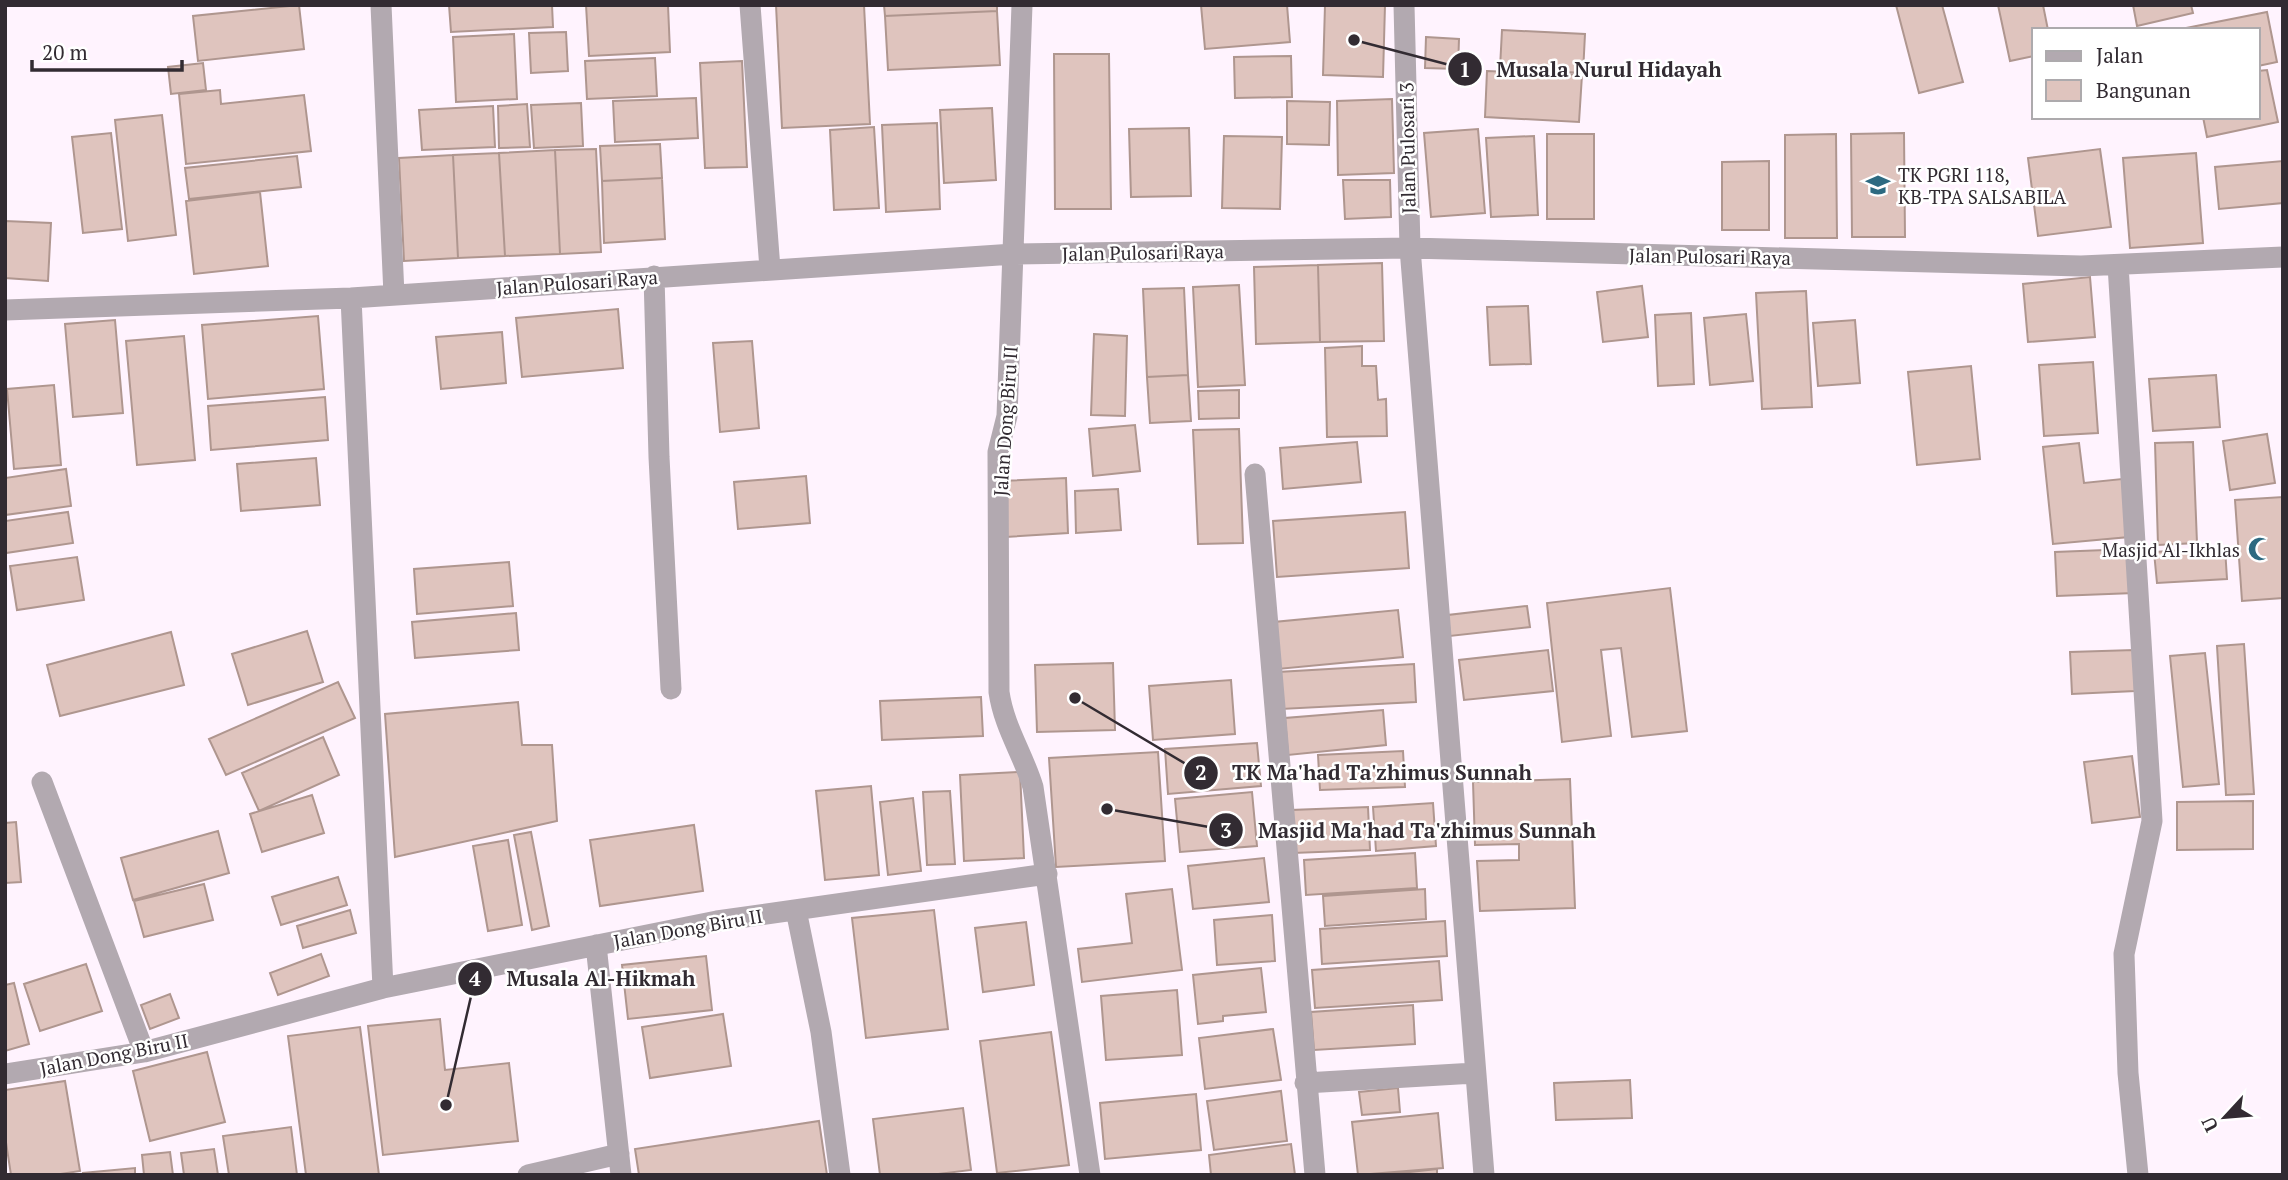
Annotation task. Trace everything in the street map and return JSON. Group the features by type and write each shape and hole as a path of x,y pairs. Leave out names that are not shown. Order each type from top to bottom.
{"street":[{"path":"381,5 394,295"},
{"path":"750,5 770,269"},
{"name":"Jalan Dong Biru II","path":"1022,5 1007,416 998,452 999,692 1003,719 1027,768 1033,787 1090,1175"},
{"name":"Jalan Pulosari 3","path":"1404,5 1410,248 1484,1175"},
{"name":"Jalan Pulosari Raya","path":"5,310 351,298 1014,254 1410,248 2118,265 2283,257"},
{"path":"2118,265 2152,821 2141,859 2124,954 2128,1073 2138,1175"},
{"path":"654,276 659,457 671,689"},
{"path":"351,298 383,988"},
{"path":"1255,474 1305,1083 1315,1175"},
{"path":"42,782 144,1052"},
{"name":"Jalan Dong Biru II","path":"5,1074 144,1052 383,988 717,920 1047,874"},
{"path":"796,910 821,1032 840,1175"},
{"path":"528,1175 620,1164 596,944"},
{"path":"1305,1083 1475,1073"}],"building":[{"path":"299,5 304,49 198,61 193,16"},
{"path":"449,5 552,5 553,27 451,32"},
{"path":"586,5 668,5 670,52 589,56"},
{"path":"776,5 864,5 870,124 782,128"},
{"path":"884,5 997,5 997,11 885,16"},
{"path":"1201,5 1287,5 1290,42 1205,49"},
{"path":"1325,5 1385,5 1383,77 1323,75"},
{"path":"1896,5 1942,5 1963,82 1919,93"},
{"path":"1998,5 2043,5 2048,28 2032,28 2032,56 2010,61"},
{"path":"2133,5 2191,5 2193,13 2137,26"},
{"path":"997,11 1000,65 888,70 885,16"},
{"path":"2267,12 2277,62 2260,66 2260,28 2186,28"},
{"path":"1502,30 1585,34 1583,73 1500,68"},
{"path":"566,32 568,71 531,73 529,33"},
{"path":"514,34 517,99 456,102 453,37"},
{"path":"1426,37 1459,39 1458,69 1425,68"},
{"path":"1054,54 1109,54 1111,209 1055,209"},
{"path":"1291,56 1292,97 1235,98 1234,57"},
{"path":"655,58 657,96 587,99 585,61"},
{"path":"742,61 747,167 705,168 700,63"},
{"path":"203,63 206,90 171,94 168,67"},
{"path":"2267,70 2278,122 2207,137 2203,119 2260,119 2260,71"},
{"path":"1487,71 1582,75 1579,122 1485,117"},
{"path":"220,90 221,104 304,95 311,151 186,164 179,94"},
{"path":"696,98 698,138 615,142 613,101"},
{"path":"1392,99 1394,173 1338,175 1337,101"},
{"path":"1287,101 1330,102 1329,145 1287,144"},
{"path":"581,103 583,146 534,148 531,105"},
{"path":"527,104 530,147 499,148 498,106"},
{"path":"493,106 495,147 422,150 419,110"},
{"path":"992,108 996,180 944,183 940,110"},
{"path":"162,115 176,235 128,241 115,120"},
{"path":"937,123 940,209 886,212 882,125"},
{"path":"874,127 879,208 834,210 830,130"},
{"path":"1189,128 1191,196 1131,197 1129,129"},
{"path":"1478,129 1485,213 1431,217 1424,133"},
{"path":"111,133 122,229 83,233 72,137"},
{"name":"TK PGRI 118, KB-TPA SALSABILA","path":"1904,133 1905,237 1852,237 1851,134"},
{"path":"1547,134 1594,134 1594,219 1547,219"},
{"path":"1836,134 1837,238 1785,238 1785,135"},
{"path":"1224,136 1282,137 1280,209 1222,208"},
{"path":"1534,136 1538,215 1491,217 1486,138"},
{"path":"660,144 662,178 602,181 600,146"},
{"path":"596,149 601,252 560,254 555,150"},
{"path":"2100,149 2111,227 2038,236 2028,158"},
{"path":"555,150 560,254 505,256 499,153"},
{"path":"499,153 505,256 458,258 453,155"},
{"path":"2196,153 2203,243 2130,248 2123,158"},
{"path":"453,155 458,258 404,261 399,158"},
{"path":"297,156 301,187 189,199 185,168"},
{"path":"1769,161 1769,230 1722,230 1722,162"},
{"path":"2283,161 2283,203 2219,209 2215,167"},
{"path":"662,178 665,239 604,243 602,181"},
{"path":"1343,180 1390,180 1391,217 1345,219"},
{"path":"260,192 268,266 194,274 186,201"},
{"path":"5,221 51,223 48,281 5,278"},
{"path":"1382,263 1384,341 1320,342 1318,265"},
{"path":"1318,265 1320,342 1256,344 1254,267"},
{"path":"2090,277 2095,337 2028,342 2023,284"},
{"path":"1239,285 1245,385 1198,387 1193,287"},
{"path":"1642,286 1648,337 1603,342 1597,292"},
{"path":"1184,288 1188,375 1147,377 1143,289"},
{"path":"1806,291 1812,407 1762,409 1756,293"},
{"path":"1528,306 1531,364 1490,365 1487,307"},
{"path":"618,309 623,368 522,377 516,318"},
{"path":"1691,313 1694,384 1658,386 1655,315"},
{"path":"1746,314 1753,381 1710,385 1704,318"},
{"path":"318,316 324,389 208,399 202,325"},
{"path":"115,320 123,413 73,417 65,324"},
{"path":"1855,320 1860,383 1818,386 1813,323"},
{"path":"502,332 506,383 441,389 436,337"},
{"path":"1094,334 1127,336 1125,416 1091,415"},
{"path":"184,336 195,460 137,465 126,341"},
{"path":"752,341 759,428 720,432 713,343"},
{"path":"1362,346 1362,366 1376,366 1378,400 1386,399 1387,436 1327,437 1325,348"},
{"path":"2093,362 2098,433 2044,436 2039,365"},
{"path":"1971,366 1980,459 1917,465 1908,372"},
{"path":"1188,375 1191,421 1150,423 1147,377"},
{"path":"2216,375 2220,427 2153,431 2149,379"},
{"path":"54,385 61,465 14,469 7,389"},
{"path":"1239,390 1239,418 1199,419 1198,391"},
{"path":"325,397 328,440 211,450 208,406"},
{"path":"1135,425 1140,471 1093,476 1089,429"},
{"path":"1239,429 1243,543 1198,544 1193,430"},
{"path":"2267,434 2275,483 2230,490 2223,441"},
{"path":"1357,442 1361,482 1283,489 1280,448"},
{"path":"2193,442 2197,543 2158,545 2155,443"},
{"path":"2079,443 2084,483 2122,479 2129,537 2053,544 2043,447"},
{"path":"316,458 320,505 241,511 237,464"},
{"path":"66,469 71,506 5,515 5,478"},
{"path":"806,476 810,523 738,529 734,482"},
{"path":"1066,478 1068,533 1006,537 1002,481"},
{"path":"1118,489 1121,530 1076,533 1075,491"},
{"name":"Masjid Al-Ikhlas","path":"2283,497 2283,598 2242,601 2235,500"},
{"path":"68,512 73,543 6,553 5,521"},
{"path":"1405,512 1409,568 1277,577 1273,521"},
{"path":"2225,548 2227,579 2157,583 2154,552"},
{"path":"2131,549 2134,593 2057,596 2055,552"},
{"path":"77,557 84,600 17,610 10,566"},
{"path":"509,562 513,606 417,614 414,569"},
{"path":"1670,588 1687,731 1632,737 1621,648 1601,650 1611,736 1562,742 1547,603"},
{"path":"1527,606 1530,627 1450,636 1448,615"},
{"path":"1398,610 1403,657 1278,669 1274,622"},
{"path":"516,613 519,650 415,658 412,622"},
{"path":"307,631 323,682 248,705 232,654"},
{"path":"171,632 184,685 60,716 47,665"},
{"path":"2244,644 2254,794 2226,795 2217,646"},
{"path":"1548,650 1553,691 1464,700 1459,660"},
{"path":"2134,650 2135,691 2072,694 2070,652"},
{"path":"2205,653 2219,784 2183,787 2170,656"},
{"path":"1113,663 1115,730 1037,732 1035,665"},
{"path":"1414,664 1416,702 1281,709 1278,672"},
{"path":"1231,680 1235,734 1153,740 1149,686"},
{"path":"338,682 355,718 226,775 209,739"},
{"path":"981,697 983,736 882,740 880,701"},
{"path":"518,702 522,745 552,745 557,821 395,857 385,714"},
{"path":"1383,710 1386,745 1288,755 1285,718"},
{"path":"323,737 339,775 259,811 242,773"},
{"path":"1257,743 1261,786 1168,794 1165,749"},
{"path":"1403,751 1405,787 1320,790 1318,755"},
{"path":"1158,752 1165,861 1056,867 1049,758"},
{"path":"2132,756 2140,817 2092,823 2084,762"},
{"path":"1020,772 1024,858 964,861 960,775"},
{"path":"1570,779 1575,908 1480,911 1477,861 1519,860 1519,844 1475,845 1473,782"},
{"path":"871,786 879,875 825,880 816,791"},
{"path":"950,791 955,864 927,865 923,792"},
{"path":"1252,792 1257,846 1180,852 1175,799"},
{"path":"312,795 324,833 262,852 250,814"},
{"path":"913,798 921,871 888,875 880,802"},
{"path":"2253,801 2253,849 2177,850 2177,802"},
{"path":"1433,803 1436,846 1376,851 1373,807"},
{"path":"1368,807 1370,850 1293,853 1291,810"},
{"path":"16,822 21,882 5,883 5,823"},
{"path":"694,825 703,891 600,906 590,840"},
{"path":"218,831 229,873 133,900 121,858"},
{"path":"531,832 549,926 532,930 514,835"},
{"path":"508,840 522,925 488,931 473,846"},
{"path":"1415,853 1417,888 1306,895 1304,860"},
{"path":"1264,858 1269,902 1193,909 1188,866"},
{"path":"338,877 347,905 281,925 272,897"},
{"path":"204,884 213,920 144,937 134,901"},
{"path":"1172,889 1182,970 1082,982 1078,949 1132,943 1126,894"},
{"path":"1425,889 1426,919 1325,926 1323,896"},
{"path":"350,910 356,933 303,948 297,926"},
{"path":"934,910 948,1029 866,1038 852,918"},
{"path":"1272,915 1275,961 1217,965 1214,920"},
{"path":"1445,921 1447,956 1322,964 1320,929"},
{"path":"1026,922 1034,985 983,992 975,928"},
{"path":"321,954 329,976 278,995 270,973"},
{"path":"706,956 712,1010 628,1019 622,965"},
{"path":"1439,961 1442,1000 1315,1008 1312,970"},
{"path":"86,964 102,1011 40,1031 24,984"},
{"path":"1261,968 1266,1012 1223,1016 1223,1021 1198,1024 1193,975"},
{"path":"14,983 29,1044 5,1051 5,985"},
{"path":"1177,990 1182,1055 1106,1060 1101,996"},
{"path":"170,994 179,1018 150,1029 141,1005"},
{"path":"1413,1005 1415,1044 1314,1050 1311,1012"},
{"path":"723,1014 731,1066 650,1078 642,1027"},
{"path":"440,1019 445,1070 509,1063 518,1141 383,1155 368,1026"},
{"path":"360,1027 379,1175 306,1175 288,1036"},
{"path":"1273,1029 1281,1080 1205,1089 1199,1038"},
{"path":"1051,1032 1069,1165 997,1173 980,1041"},
{"path":"207,1052 225,1122 150,1141 133,1071"},
{"path":"1630,1080 1632,1118 1556,1120 1554,1083"},
{"path":"65,1081 80,1171 54,1175 11,1175 5,1136 5,1090"},
{"path":"1398,1088 1400,1112 1362,1115 1359,1092"},
{"path":"1281,1091 1287,1141 1214,1150 1207,1101"},
{"path":"1196,1094 1201,1150 1105,1159 1100,1103"},
{"path":"963,1108 971,1170 930,1175 880,1175 873,1119"},
{"path":"1438,1113 1443,1168 1358,1175 1352,1122"},
{"path":"819,1121 827,1175 639,1175 635,1149"},
{"path":"291,1127 297,1175 229,1175 223,1136"},
{"path":"1291,1144 1295,1175 1211,1175 1209,1155"},
{"path":"214,1149 218,1175 184,1175 181,1153"},
{"path":"170,1152 173,1175 144,1175 142,1155"},
{"path":"135,1168 135,1175 83,1175 83,1173"},
{"path":"1437,1169 1437,1175 1383,1175"}],"place":[{"name":"Musala Nurul Hidayah","path":"1354,40"},
{"name":"TK PGRI 118, KB-TPA SALSABILA","path":"1878,185"},
{"name":"Masjid Al-Ikhlas","path":"2260,549"},
{"name":"TK Ma'had Ta'zhimus Sunnah","path":"1075,698"},
{"name":"Masjid Ma'had Ta'zhimus Sunnah","path":"1107,809"},
{"name":"Musala Al-Hikmah","path":"446,1105"}]}
